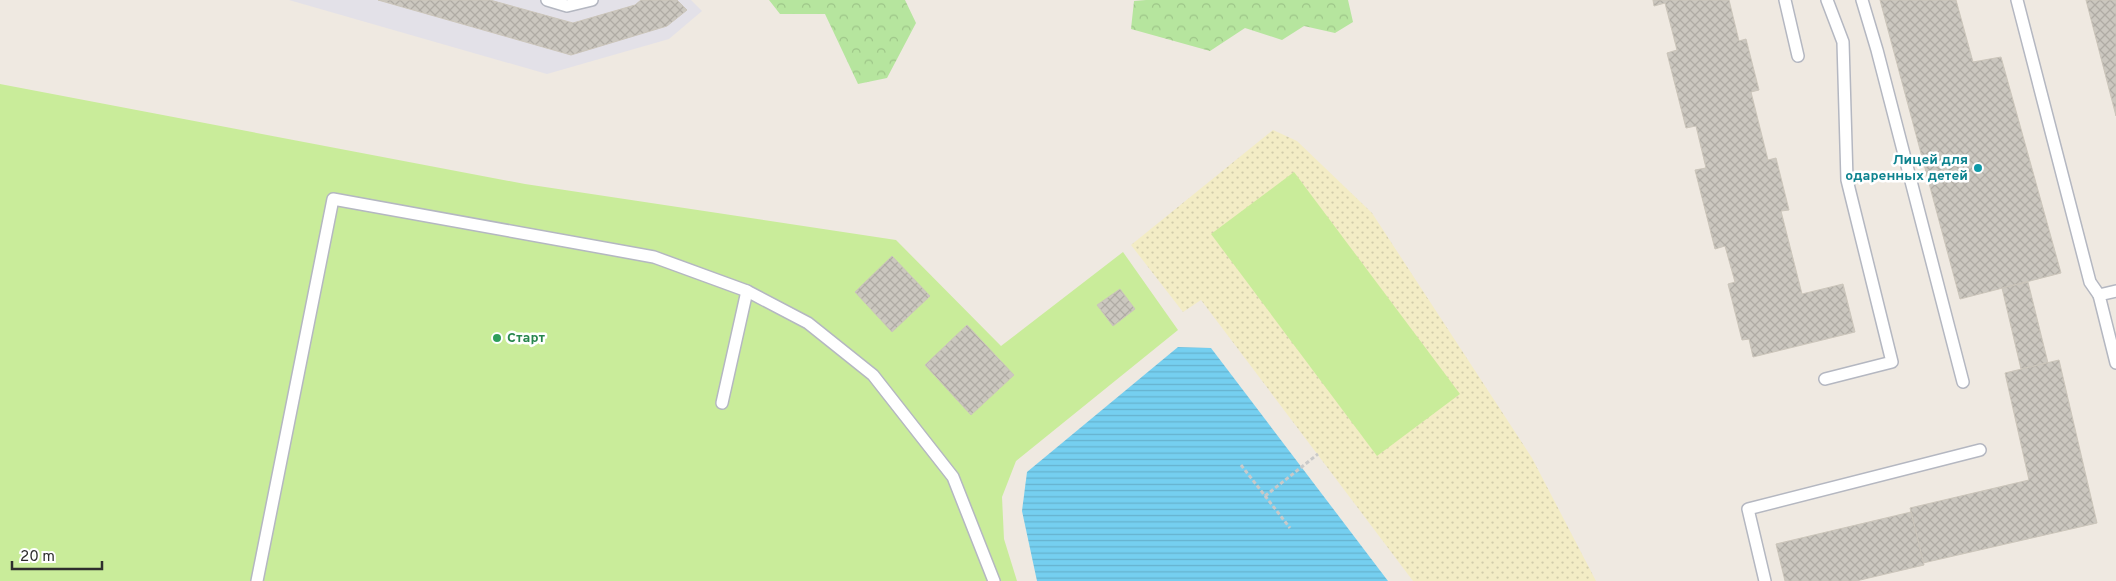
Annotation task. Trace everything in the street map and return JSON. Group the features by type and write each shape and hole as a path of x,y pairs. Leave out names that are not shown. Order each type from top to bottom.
{"lane":[{"path":"547,0 567,6 592,0"},
{"path":"1785,0 1798,56"},
{"path":"1826,379 1892,362 1847,180 1843,42 1827,0"},
{"path":"1862,0 1877,50 1963,382"},
{"path":"2017,0 2090,282 2099,296 2116,363"},
{"path":"257,581 333,198 654,257 747,291 808,323 873,375 952,477 994,581"},
{"path":"722,403 747,291"},
{"path":"2099,296 2116,291"},
{"path":"1765,581 1748,509 1980,450"}],"path":[{"path":"1265,496 1318,454"},
{"path":"1241,465 1290,528"}],"shaded area":[{"path":"289,0 691,0 702,11 669,39 547,74"}],"green space":[{"path":"769,0 905,0 916,23 887,78 858,84 825,14 780,14"},
{"path":"1348,0 1353,22 1335,33 1304,26 1282,40 1245,28 1210,51 1131,29 1134,1"},
{"name":"Старт","path":"0,84 525,184 896,240 1001,346 1123,252 1178,330 1016,461 1002,497 1004,539 1017,581 0,581"},
{"path":"1294,172 1460,394 1377,456 1211,234"}],"sand":[{"path":"1273,130 1297,141 1372,213 1532,458 1596,581 1413,581 1201,300 1183,312 1131,245"}],"water":[{"path":"1178,347 1211,348 1388,581 1037,581 1022,511 1027,472"}],"building":[{"path":"378,0 490,0 573,23 635,5 641,0 677,0 687,10 667,26 571,55"},
{"path":"1653,0 1729,0 1739,41 1746,39 1759,90 1751,92 1768,160 1776,158 1789,210 1781,211 1802,294 1843,284 1855,332 1753,357 1749,339 1742,340 1728,284 1735,282 1725,246 1715,249 1695,170 1706,168 1696,126 1686,128 1667,53 1677,50 1665,3 1654,6"},
{"name":"Лицей для одаренных детей","path":"1880,0 1956,0 1973,62 2001,57 2061,273 1960,299"},
{"path":"2086,0 2116,0 2116,116"},
{"path":"892,256 930,296 892,332 855,292"},
{"path":"2028,282 2048,363 2021,369 2002,288"},
{"path":"1120,289 1135,309 1113,326 1097,305"},
{"path":"967,325 1014,375 971,415 925,365"},
{"path":"2059,360 2097,523 1923,563 1910,508 2029,480 2005,373"},
{"path":"1911,512 1924,565 1856,581 1785,581 1776,544"}],"place":[{"name":"Лицей для одаренных детей","path":"1978,168"},
{"name":"Старт","path":"497,338"}]}
